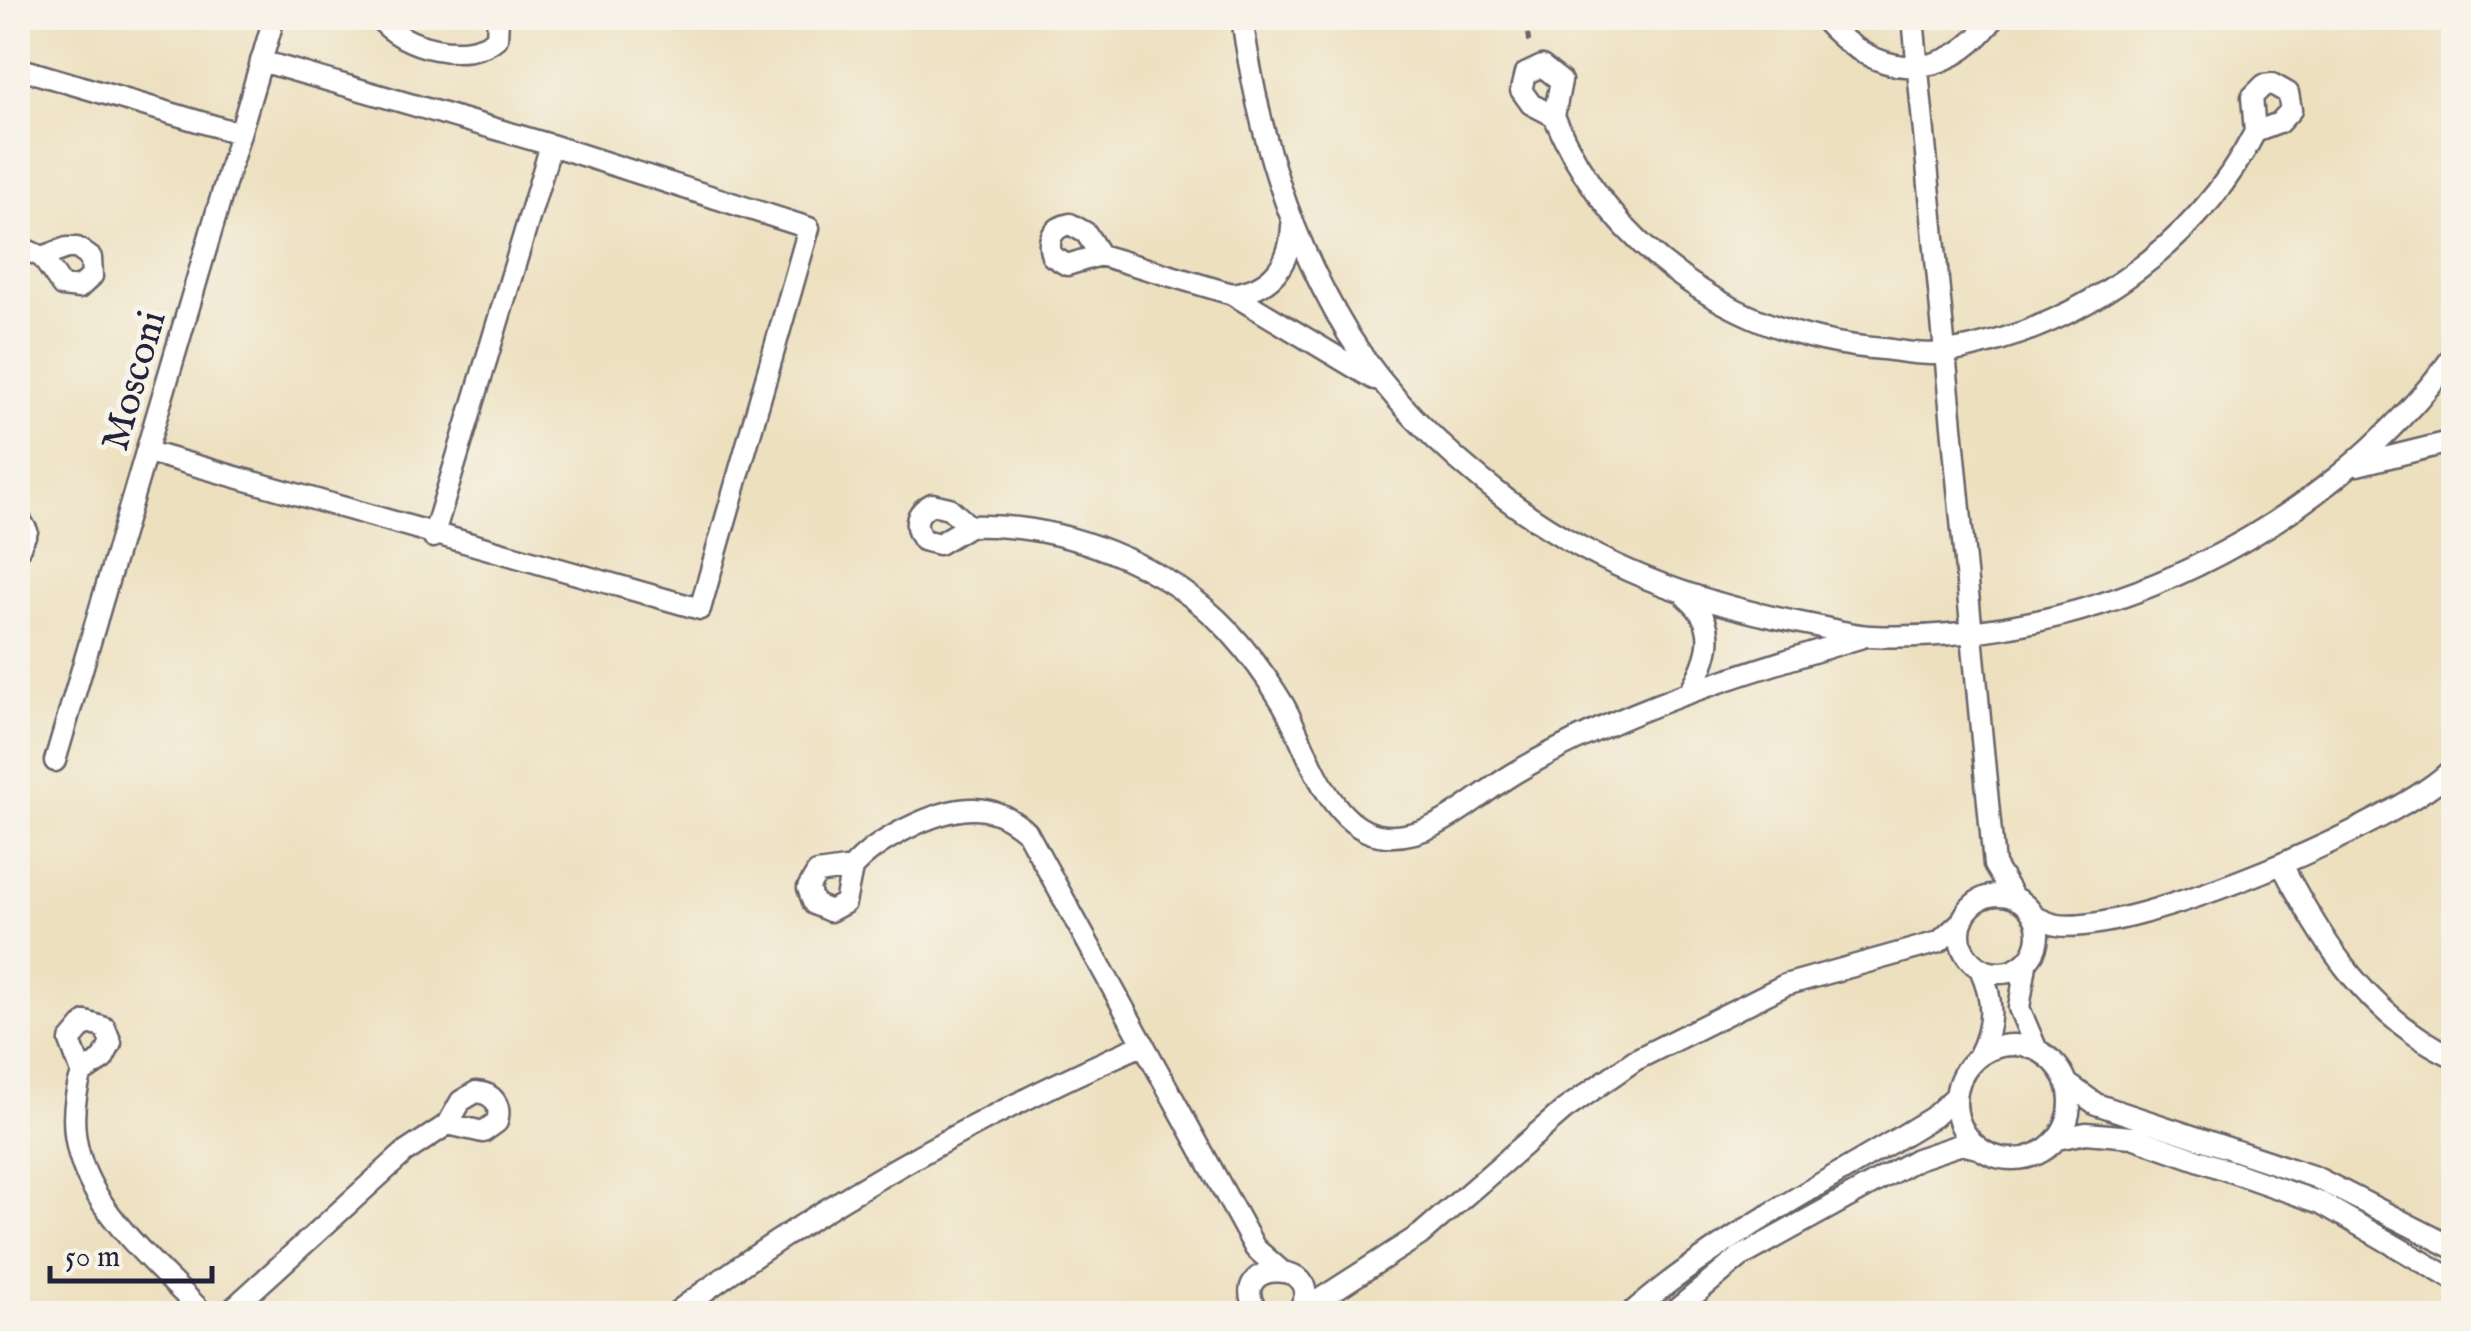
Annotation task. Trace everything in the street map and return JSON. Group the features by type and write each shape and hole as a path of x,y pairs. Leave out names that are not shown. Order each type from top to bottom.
{"street":[{"name":"Mosconi","path":"55,760 274,18"},
{"path":"380,18 398,35 441,49 473,52 497,38 498,18"},
{"path":"1242,18 1260,123 1292,226 1349,335 1397,396 1462,466 1546,528 1650,583 1686,596 1868,636"},
{"path":"1822,18 1844,43 1865,56 1887,65 1917,66 1954,54 1975,40 1994,18"},
{"path":"1913,18 1942,354 1994,865 2037,927"},
{"path":"148,452 700,609 808,228 551,145 261,61"},
{"path":"18,68 238,133"},
{"path":"1554,116 1561,81 1550,68 1533,68 1522,81 1524,98 1554,116 1588,182 1619,223 1653,257 1716,301 1798,336 1846,346 1942,354 2023,331 2135,273 2201,212 2224,184 2255,132"},
{"path":"433,536 551,145"},
{"path":"1232,294 1254,291 1269,282 1291,247 1292,226"},
{"path":"18,246 42,257"},
{"path":"1100,254 1232,294 1326,347 1397,396"},
{"path":"968,526 1060,535 1100,548 1175,585 1230,632 1259,670 1282,702 1335,802 1367,831 1383,836 1426,830 1515,773 1621,720 1688,693 1868,636 1969,631 2043,618 2166,578 2258,535 2355,466 2453,357"},
{"path":"2355,466 2454,441"},
{"path":"18,516 28,531 18,550"},
{"path":"1686,596 1704,612 1710,646 1704,667 1688,693"},
{"path":"2037,927 2130,915 2282,865 2407,800 2454,767"},
{"path":"852,868 881,845 934,818 968,808 1009,817 1027,832 1255,1248 1266,1291"},
{"path":"1297,1314 1455,1209 1599,1082 1676,1036 1785,985 1939,942 1978,900 1994,865"},
{"path":"2282,865 2320,936 2364,992 2415,1035 2454,1056"},
{"path":"1978,900 1990,896 2014,898"},
{"path":"1962,920 1961,944 1992,1003 1992,1021 1980,1055"},
{"path":"2037,927 2019,1008 2036,1048 2049,1057 2068,1084 2096,1104 2315,1178 2454,1248"},
{"path":"1939,942 2003,974 2026,965"},
{"path":"674,1314 745,1260 888,1171 1051,1085 1144,1044"},
{"path":"1630,1314 1685,1266 1724,1239 1934,1117 1956,1096 1968,1066 1980,1055 1997,1047 2036,1048"},
{"path":"82,1074 73,1124 81,1172 94,1197 204,1314"},
{"path":"2057,1139 2070,1103 2068,1084"},
{"path":"1956,1096 1961,1126 1981,1149"},
{"path":"227,1314 378,1175 448,1124"},
{"path":"1671,1314 1740,1258 1917,1159 1962,1144 1996,1156 2029,1157 2057,1139 2086,1133 2132,1137 2321,1202 2454,1280"},
{"path":"1266,1291 1352,1278"},
{"path":"1266,1291 1304,1293 1297,1314"}],"path":[{"path":"1526,18 1533,68"}]}
